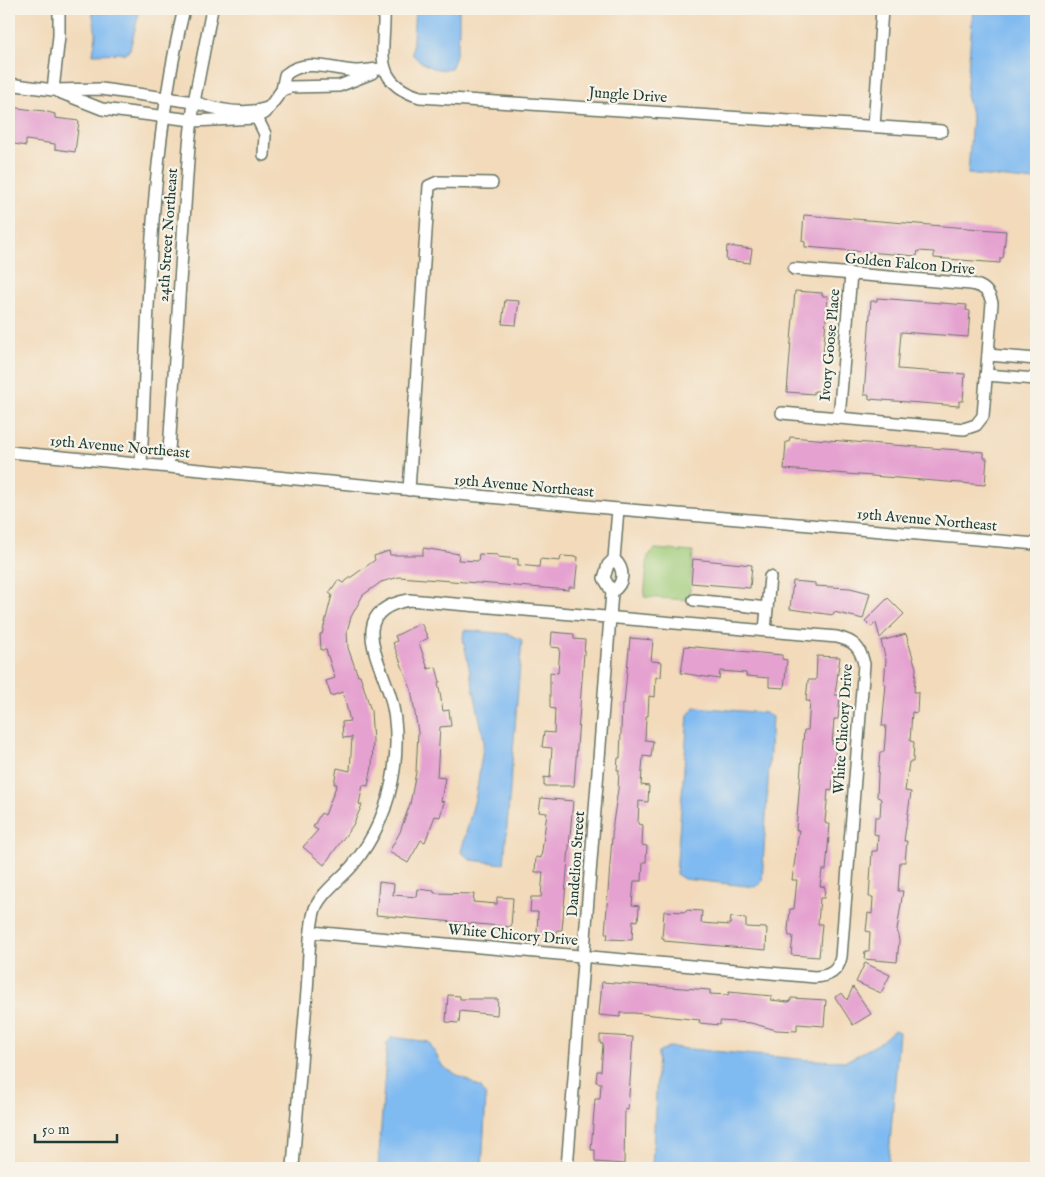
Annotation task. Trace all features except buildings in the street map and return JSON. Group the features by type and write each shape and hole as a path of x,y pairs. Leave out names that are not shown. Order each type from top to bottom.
{"street":[{"path":"53,90 59,36 59,9"},
{"name":"24th Street Northeast","path":"141,463 155,205 166,98 184,9"},
{"name":"24th Street Northeast","path":"168,466 192,121 212,9"},
{"path":"383,69 382,34 384,9"},
{"path":"874,126 882,9"},
{"path":"53,90 102,109 192,121 257,118 270,108 282,90 285,74 300,68 326,66 356,71 383,69"},
{"path":"282,90 290,87 347,85 383,69"},
{"name":"Jungle Drive","path":"383,69 388,78 404,91 420,97 942,131"},
{"path":"9,84 53,90 101,89 194,102 236,111 258,111 270,108"},
{"path":"257,118 265,134 264,155"},
{"path":"409,490 429,186 438,182 492,183"},
{"name":"Golden Falcon Drive","path":"782,413 964,429 970,428 980,421 983,416 992,303 990,295 980,285 794,269"},
{"name":"Ivory Goose Place","path":"839,418 851,274"},
{"path":"988,355 1036,359"},
{"path":"986,375 1036,379"},
{"name":"19th Avenue Northeast","path":"9,452 618,509 1036,544"},
{"name":"Dandelion Street","path":"567,1168 612,592 604,578 608,565 614,559 618,509"},
{"name":"Dandelion Street","path":"612,592 617,589 623,573 621,564 614,559"},
{"path":"765,630 770,577"},
{"name":"White Chicory Drive","path":"293,1168 312,932 314,911 318,903 353,865 373,835 387,805 393,781 396,756 392,700 372,648 371,635 374,623 381,612 388,606 409,600 765,630 850,640 860,650 864,664 839,965 828,976 815,977 312,932"},
{"path":"694,600 767,608"}],"green space":[{"path":"655,549 693,552 689,600 644,597 648,556"}],"water":[{"path":"92,9 140,9 130,49 127,53 93,54 96,35"},
{"path":"415,9 459,9 457,47 451,69 430,67 412,54"},
{"path":"973,9 1036,9 1036,181 968,174 972,117 966,95"},
{"path":"464,630 509,634 522,640 504,864 471,860 461,852 476,795 484,740 463,638"},
{"path":"695,707 765,713 772,717 762,882 756,887 684,879 676,874 688,715"},
{"path":"894,1030 899,1032 888,1168 652,1168 658,1053 668,1047 810,1060 846,1061 878,1044"},
{"path":"392,1037 429,1042 443,1067 481,1088 486,1096 482,1168 378,1168 387,1044"}]}
